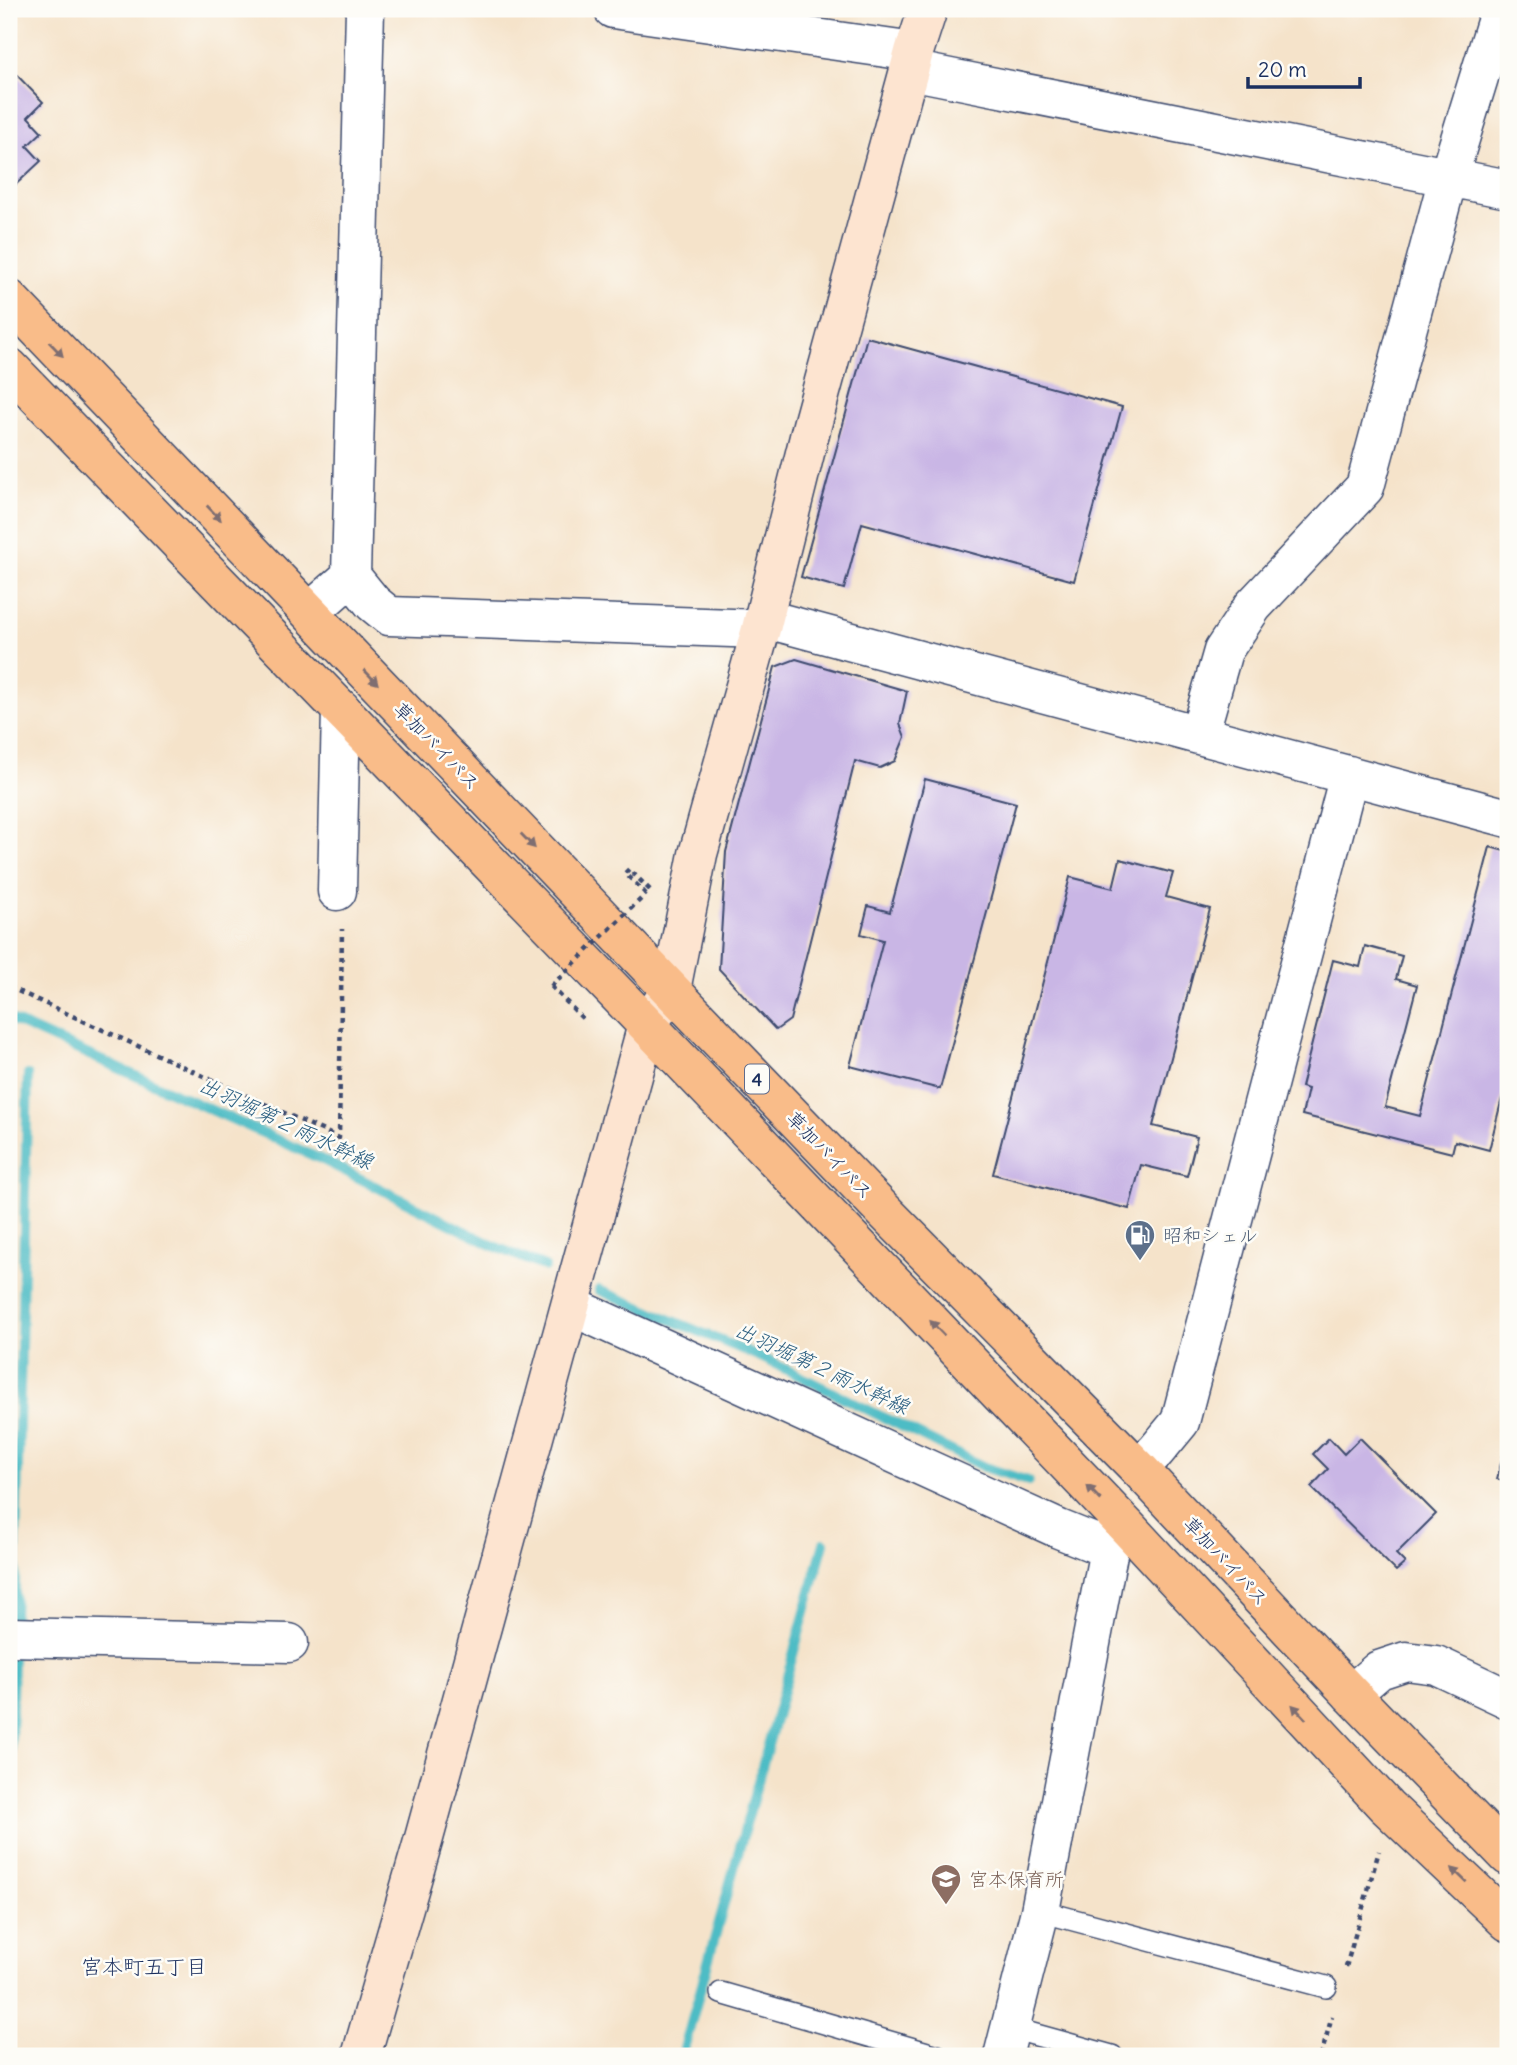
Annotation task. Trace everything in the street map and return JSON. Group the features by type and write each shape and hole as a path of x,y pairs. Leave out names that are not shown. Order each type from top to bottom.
{"highway":[{"name":"草加バイパス","path":"9,299 883,1210 1138,1468 1508,1856"},
{"name":"4","path":"9,367 647,1025 1119,1539 1387,1806 1508,1922"}],"street":[{"path":"365,9 351,576 373,603 389,616 762,624 1199,735 1508,818"},
{"path":"613,9 912,61 1508,189"},
{"path":"361,2056 424,1838 647,1025 671,990 698,854 762,624 812,425 928,9"},
{"path":"1199,735 1223,652 1245,617 1365,487 1448,178 1500,9"},
{"path":"310,612 351,576"},
{"path":"337,891 341,709"},
{"path":"1138,1468 1180,1422 1349,775"},
{"path":"571,1306 1059,1529 1119,1539 1040,1911 1007,2042"},
{"path":"9,1637 289,1643"},
{"path":"1351,1694 1379,1671 1406,1661 1436,1665 1508,1699"}],"lane":[{"path":"1040,1911 1335,1981"},
{"path":"720,1993 938,2056"},
{"path":"1007,2042 1112,2056"}],"path":[{"path":"589,1025 551,986 646,894 625,873 629,869 650,890"},
{"path":"9,988 339,1138 342,902 337,891"},
{"path":"1335,1981 1381,1843"},
{"path":"1321,2056 1332,2016"}],"building":[{"path":"9,67 43,102 28,117 42,132 27,146 41,161 9,191"},
{"path":"867,337 1122,407 1074,581 862,523 844,589 801,577"},
{"path":"796,659 907,691 900,724 905,737 895,761 880,768 855,761 790,1020 776,1030 719,969 726,852 775,667"},
{"path":"925,779 1016,803 940,1089 850,1066 883,940 861,934 868,906 890,912"},
{"path":"1490,847 1508,852 1508,1074 1489,1150 1455,1141 1452,1153 1302,1115 1308,1089 1301,1087 1333,960 1360,967 1365,946 1402,956 1396,979 1417,985 1385,1107 1420,1116"},
{"path":"1120,859 1173,873 1166,897 1210,909 1153,1126 1197,1137 1187,1176 1141,1165 1129,1209 993,1174 1070,877 1113,888"},
{"path":"1329,1438 1344,1454 1360,1438 1436,1514 1396,1554 1405,1563 1396,1571 1311,1487 1328,1469 1313,1454"},
{"path":"1508,1439 1508,1482 1497,1479"}],"waterway":[{"name":"出羽堀第２雨水幹線","path":"9,1019 325,1161 494,1246 545,1267"},
{"path":"9,1815 28,1075"},
{"name":"出羽堀第２雨水幹線","path":"599,1290 765,1359 984,1467 1028,1481"},
{"path":"682,2056 824,1543"}],"place":[{"name":"昭和シェル","path":"1140,1262"},
{"name":"宮本保育所","path":"946,1906"}],"district":[{"name":"宮本町五丁目","path":"144,1966"}]}
